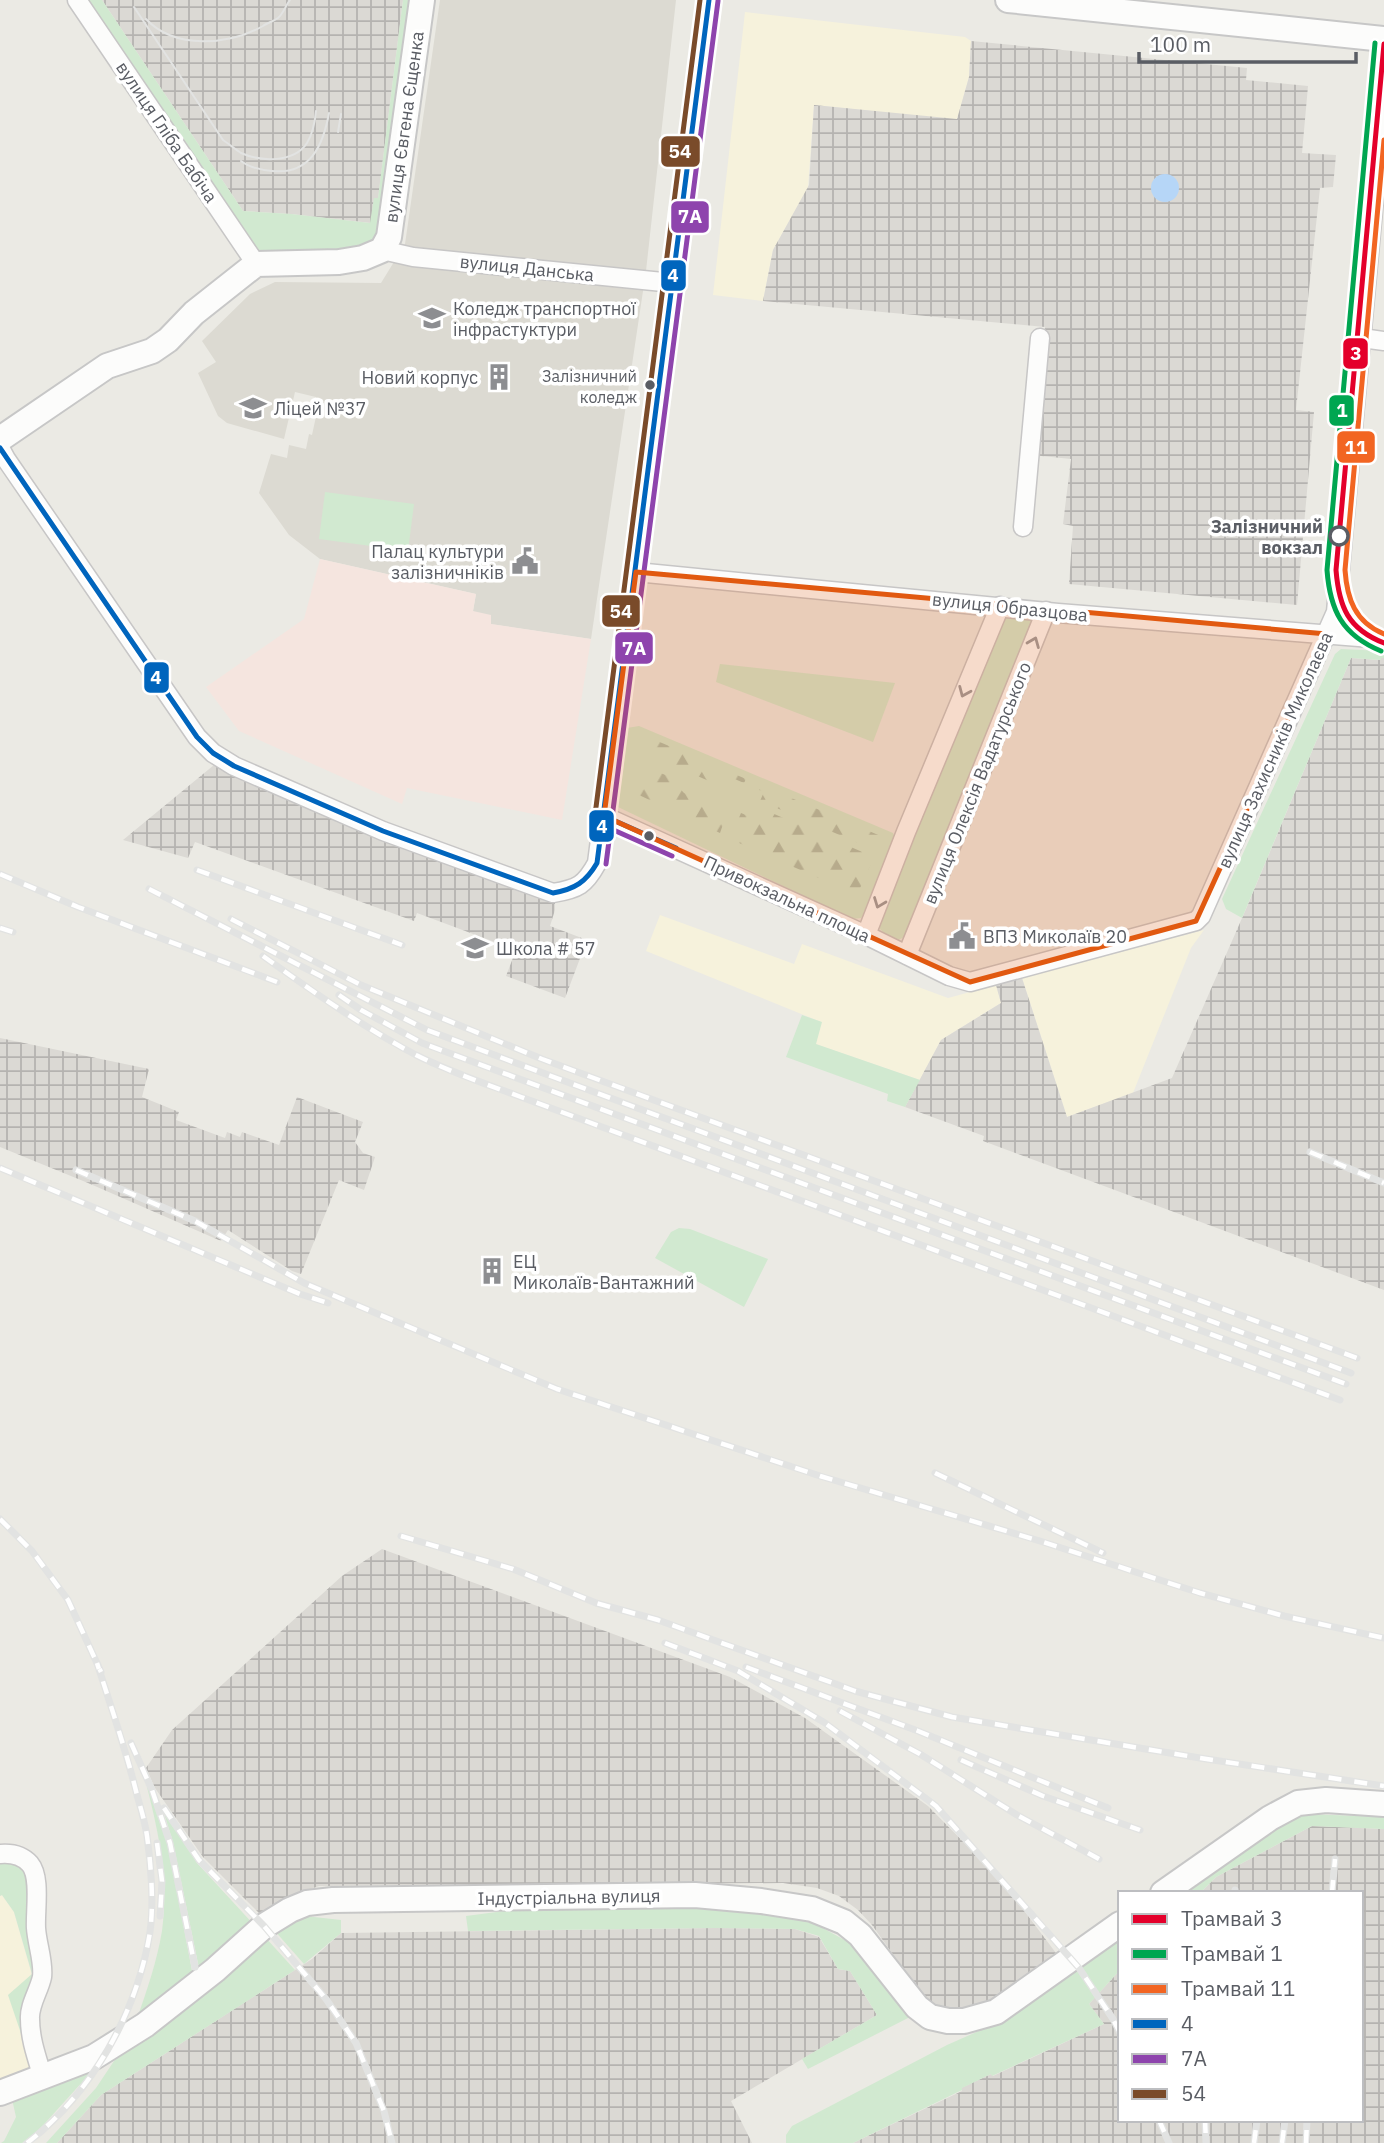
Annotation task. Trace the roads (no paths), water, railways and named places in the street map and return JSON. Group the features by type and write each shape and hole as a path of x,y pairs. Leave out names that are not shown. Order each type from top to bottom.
{"street":[{"name":"вулиця Гліба Бабіча","path":"77,0 257,264"},
{"name":"вулиця Євгена Єщенка","path":"382,250 389,237 422,0"},
{"path":"0,448 197,737 213,753 234,766 383,831 553,892 583,885 597,863 604,816 709,0"},
{"path":"1008,0 1079,3 1384,39"},
{"name":"вулиця Захисників Миколаєва","path":"970,982 1196,921 1201,916 1336,612 1384,91"},
{"path":"0,439 107,366 152,351 168,340 194,313 257,264 339,262 363,258 382,250"},
{"name":"вулиця Данська","path":"382,250 413,257 673,283"},
{"path":"1023,527 1040,338"},
{"path":"1362,338 1384,341"},
{"name":"вулиця Образцова","path":"636,572 1046,611 1384,639"},
{"path":"866,935 1000,606"},
{"name":"вулиця Олексія Вадатурського","path":"907,956 1046,611"},
{"name":"Привокзальна площа","path":"604,816 866,935 949,976 970,982"},
{"path":"1166,1891 1270,1818 1298,1803 1326,1800 1384,1804"},
{"path":"0,1854 9,1853 29,1863 36,1884 37,1932 43,1974 29,2015 31,2035 43,2078"},
{"name":"Індустріальна вулиця","path":"0,2093 94,2057 133,2034 215,1970 264,1927 290,1910 307,1903 333,1900 695,1895 761,1900 812,1909 844,1922 860,1935 917,2007 930,2017 948,2021 964,2021 996,2012 1118,1925"}],"water":[{"path":"1165,174 1175,178 1179,188 1175,198 1165,202 1155,198 1151,188 1155,178"}],"tram line":[{"path":"146,19 172,36 187,40 219,40 249,32 276,19 290,0"},
{"path":"134,7 223,140 241,153 267,159 294,154 307,143 316,111"},
{"name":"1","path":"1375,43 1327,570 1331,597 1340,620 1357,637 1381,651"},
{"name":"3","path":"1384,44 1336,570 1340,595 1348,615 1362,631 1384,643"},
{"path":"241,161 268,171 296,168 305,163 318,147 329,113"},
{"path":"338,132 341,114"},
{"name":"11","path":"1384,140 1345,570 1354,608 1366,623 1384,634"}],"railway":[{"path":"197,870 402,945"},
{"path":"0,874 78,907 277,982"},
{"path":"149,889 427,1030 1351,1373"},
{"path":"231,919 361,985 542,1059 1357,1358"},
{"path":"0,928 13,932"},
{"path":"263,956 377,1033 416,1055 455,1072 1340,1400"},
{"path":"339,995 422,1043 1346,1384"},
{"path":"1310,1152 1384,1183"},
{"path":"0,1168 300,1294 328,1303"},
{"path":"76,1170 195,1221 304,1283 557,1389 820,1476 1040,1541 1200,1593 1284,1616 1384,1638"},
{"path":"935,1473 1103,1553"},
{"path":"0,1519 32,1551 68,1600 101,1672"},
{"path":"401,1536 513,1569 596,1603 658,1620 855,1691 952,1717 1384,1786"},
{"path":"665,1643 738,1671 825,1723 936,1806 1079,1968 1118,2029"},
{"path":"27,2143 72,2100 108,2049 134,1992 150,1932 152,1884 145,1826 97,1663"},
{"path":"746,1667 918,1731 1108,1808"},
{"path":"840,1711 920,1754 1017,1815 1099,1859"},
{"path":"131,1743 152,1790 170,1843 195,1967"},
{"path":"961,1760 1043,1796 1140,1830"},
{"path":"164,1808 199,1860 264,1926 326,1999 356,2043 384,2111 392,2143"},
{"path":"157,1843 162,1881 160,1916"},
{"path":"1332,1891 1335,1859"},
{"path":"1160,2122 1169,2143"},
{"path":"1205,2122 1206,2143"},
{"path":"1254,2143 1257,2122"},
{"path":"1282,2143 1285,2122"},
{"path":"1306,2143 1307,2122"}],"place":[{"name":"Коледж транспортної інфрастуктури","path":"432,318"},
{"name":"Новий корпус","path":"499,377"},
{"name":"Залізничний коледж","path":"650,385"},
{"name":"Ліцей №37","path":"253,408"},
{"name":"Залізничний вокзал","path":"1339,536"},
{"name":"Палац культури залізничніків","path":"525,561"},
{"name":"ВПЗ Миколаїв 20","path":"962,936"},
{"name":"Школа # 57","path":"475,948"},
{"name":"ЕЦ Миколаїв-Вантажний","path":"492,1271"}]}
